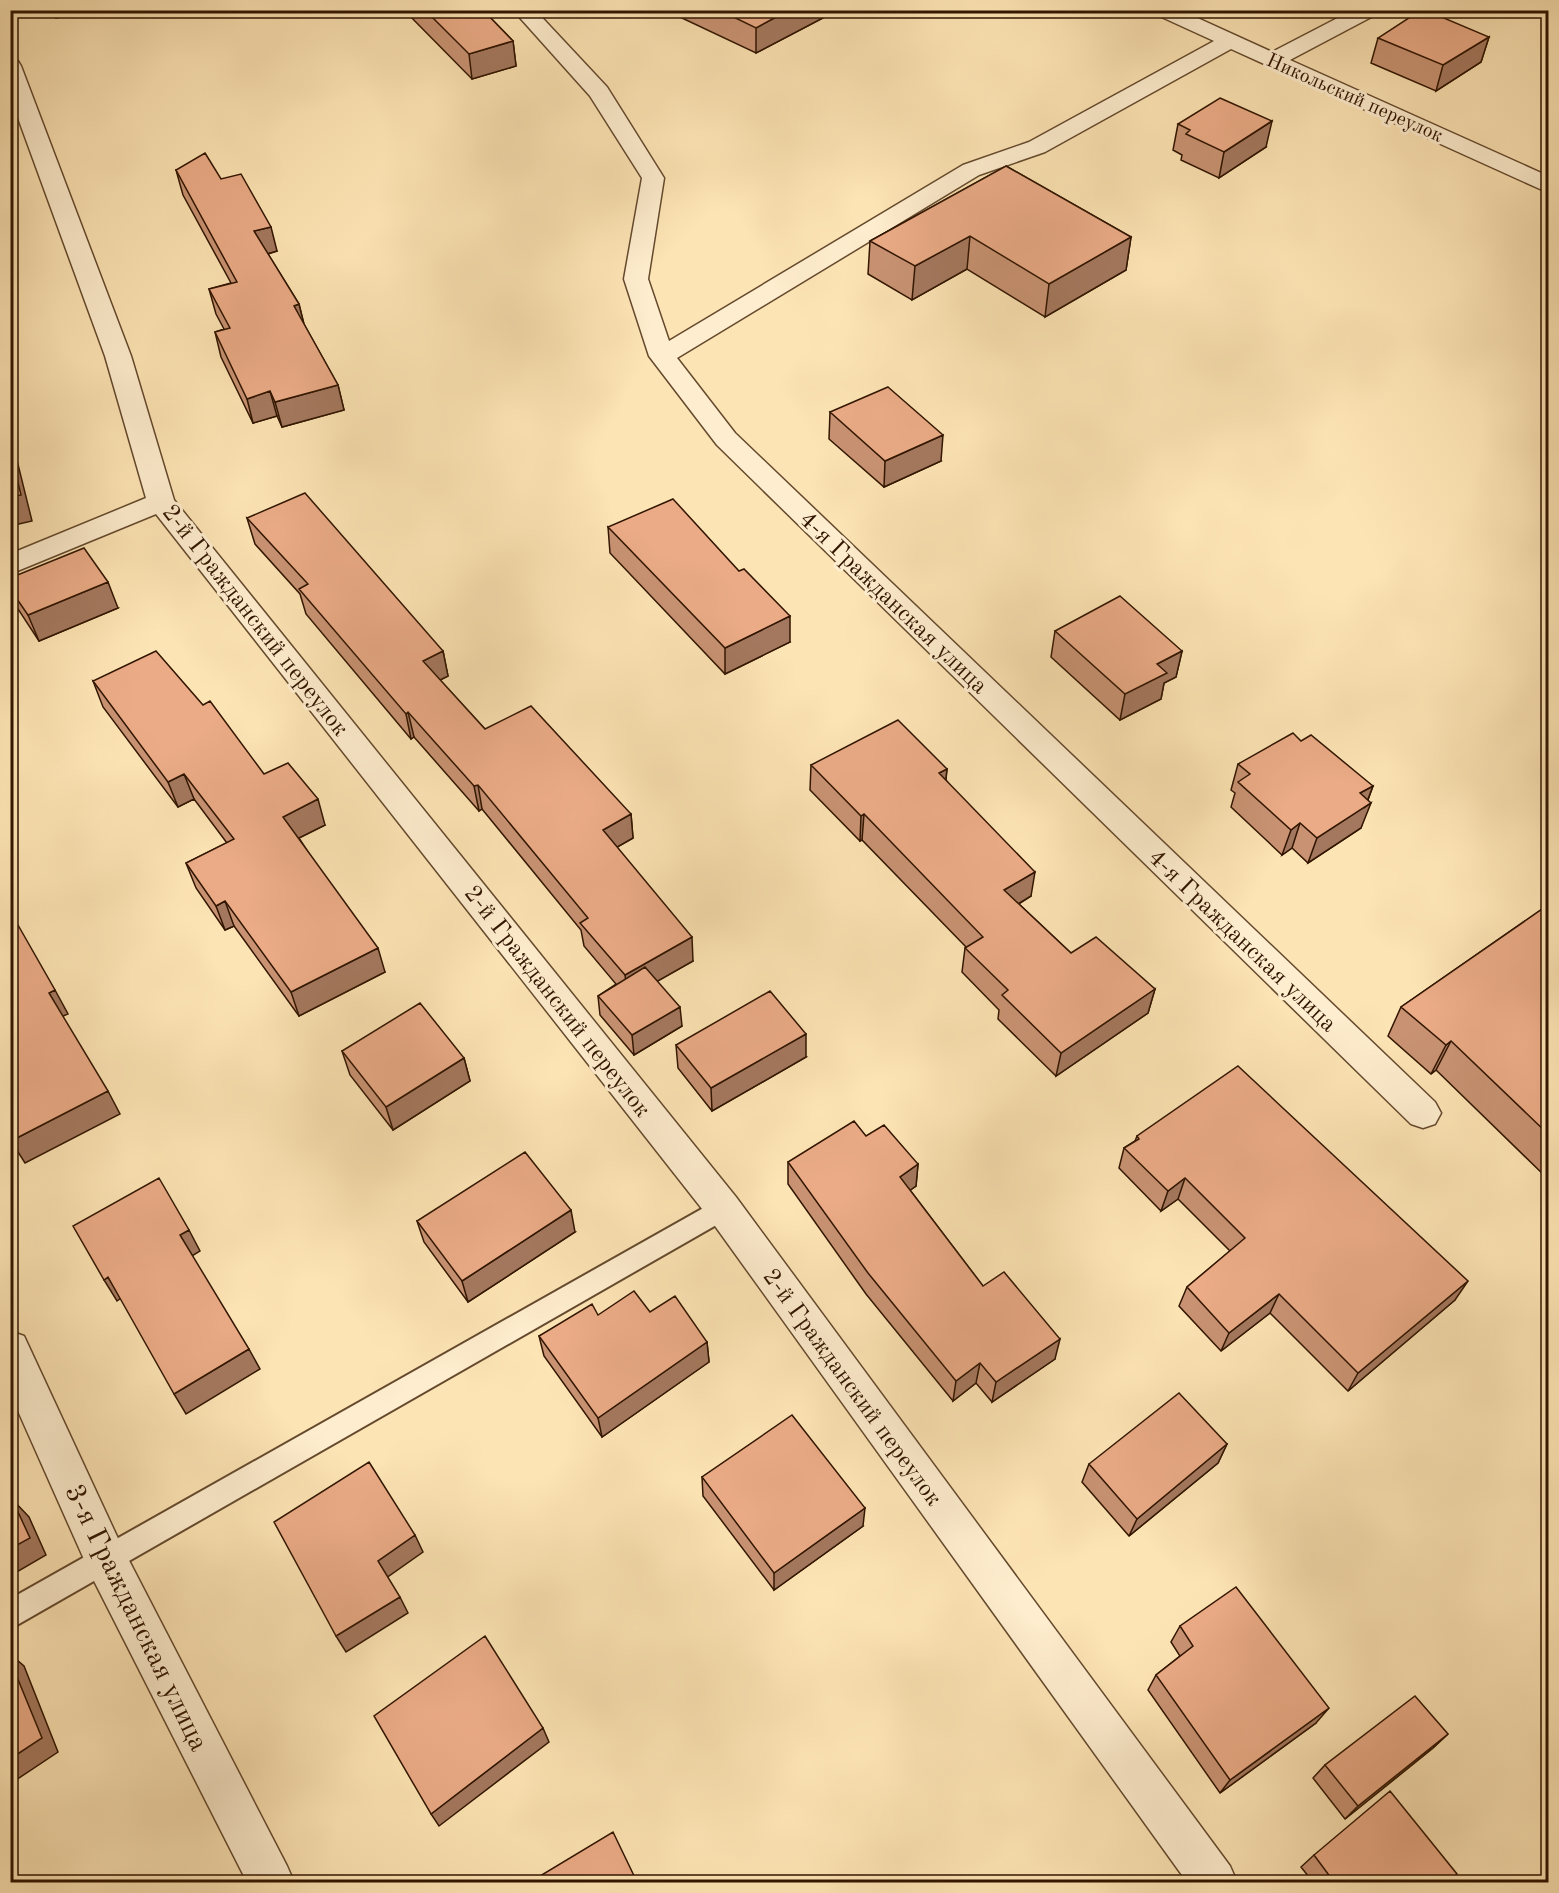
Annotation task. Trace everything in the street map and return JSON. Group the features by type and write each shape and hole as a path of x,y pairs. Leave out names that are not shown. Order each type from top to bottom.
{"street":[{"name":"4-я Гражданская улица","path":"523,10 599,92 653,178 636,279 662,356 726,439 1423,1113"},
{"name":"Никольский переулок","path":"1162,10 1548,184"},
{"path":"1274,60 1370,10"},
{"path":"662,356 971,170 1037,147 1230,41"},
{"name":"2-й Гражданский переулок","path":"10,66 118,356 161,502 723,1208 1214,1882"},
{"path":"10,565 161,502"},
{"name":"3-я Гражданская улица","path":"10,1349 106,1560 271,1882"}],"lane":[{"path":"10,1615 723,1208"}],"building":[{"path":"425,10 483,10 513,41 469,54"},
{"path":"719,10 789,10 756,28"},
{"path":"1421,10 1489,37 1443,65 1378,38"},
{"path":"1220,98 1272,121 1224,152 1186,134 1190,130 1178,124"},
{"path":"205,153 221,179 241,174 271,227 254,231 299,304 294,306 338,385 275,402 270,391 247,399 215,332 230,328 209,289 237,282 176,170"},
{"path":"1006,166 1131,237 1049,284 970,236 915,266 870,241"},
{"path":"888,387 943,435 885,461 830,412"},
{"path":"10,450 21,495 10,497"},
{"path":"305,493 443,651 423,661 485,729 531,706 631,814 603,830 692,937 625,975 580,923 588,918 478,785 474,786 408,712 406,714 299,589 308,584 247,518"},
{"path":"673,499 739,571 744,569 790,616 725,648 608,527"},
{"path":"84,548 108,582 28,615 10,589 10,578"},
{"path":"1120,596 1182,651 1157,664 1167,673 1125,694 1055,631"},
{"path":"156,651 203,705 210,701 264,774 288,763 318,799 283,817 378,948 291,992 225,901 216,906 186,863 234,839 184,774 168,782 93,681"},
{"path":"898,720 947,769 939,773 1035,872 1004,890 1071,953 1096,937 1155,989 1061,1053 1002,995 1008,990 965,948 983,937 864,814 861,816 811,765"},
{"path":"1293,733 1301,741 1311,735 1373,786 1360,793 1371,803 1317,838 1300,823 1291,830 1238,782 1250,774 1238,764"},
{"path":"1548,905 1548,1134 1451,1041 1446,1045 1401,1007"},
{"path":"10,911 55,990 49,993 108,1091 11,1141"},
{"path":"645,967 680,1007 632,1035 598,996"},
{"path":"770,991 806,1034 711,1088 676,1045"},
{"path":"420,1003 464,1058 386,1107 342,1051"},
{"path":"1238,1066 1468,1281 1358,1373 1279,1294 1229,1333 1187,1287 1245,1238 1185,1178 1168,1191 1124,1148 1139,1139 1137,1136"},
{"path":"854,1121 866,1136 884,1125 918,1164 900,1177 983,1286 1004,1272 1060,1339 996,1382 980,1363 956,1381 868,1273 788,1162"},
{"path":"525,1152 571,1210 462,1281 417,1221"},
{"path":"159,1178 189,1230 180,1235 249,1349 174,1394 108,1277 104,1280 73,1226"},
{"path":"634,1291 650,1312 675,1296 707,1342 598,1418 539,1336 592,1304 598,1315"},
{"path":"1179,1393 1227,1444 1137,1519 1089,1464"},
{"path":"792,1415 865,1508 774,1573 702,1477"},
{"path":"369,1462 415,1535 378,1561 400,1597 336,1636 274,1522"},
{"path":"12,1499 30,1538 10,1549 10,1500"},
{"path":"1236,1587 1329,1708 1230,1780 1156,1675 1193,1646 1180,1626"},
{"path":"485,1636 543,1728 431,1814 374,1716"},
{"path":"10,1660 42,1738 10,1759"},
{"path":"1415,1696 1448,1734 1358,1806 1325,1765"},
{"path":"1390,1791 1457,1874 1447,1882 1334,1882 1314,1855"},
{"path":"613,1832 637,1882 530,1882"}]}
